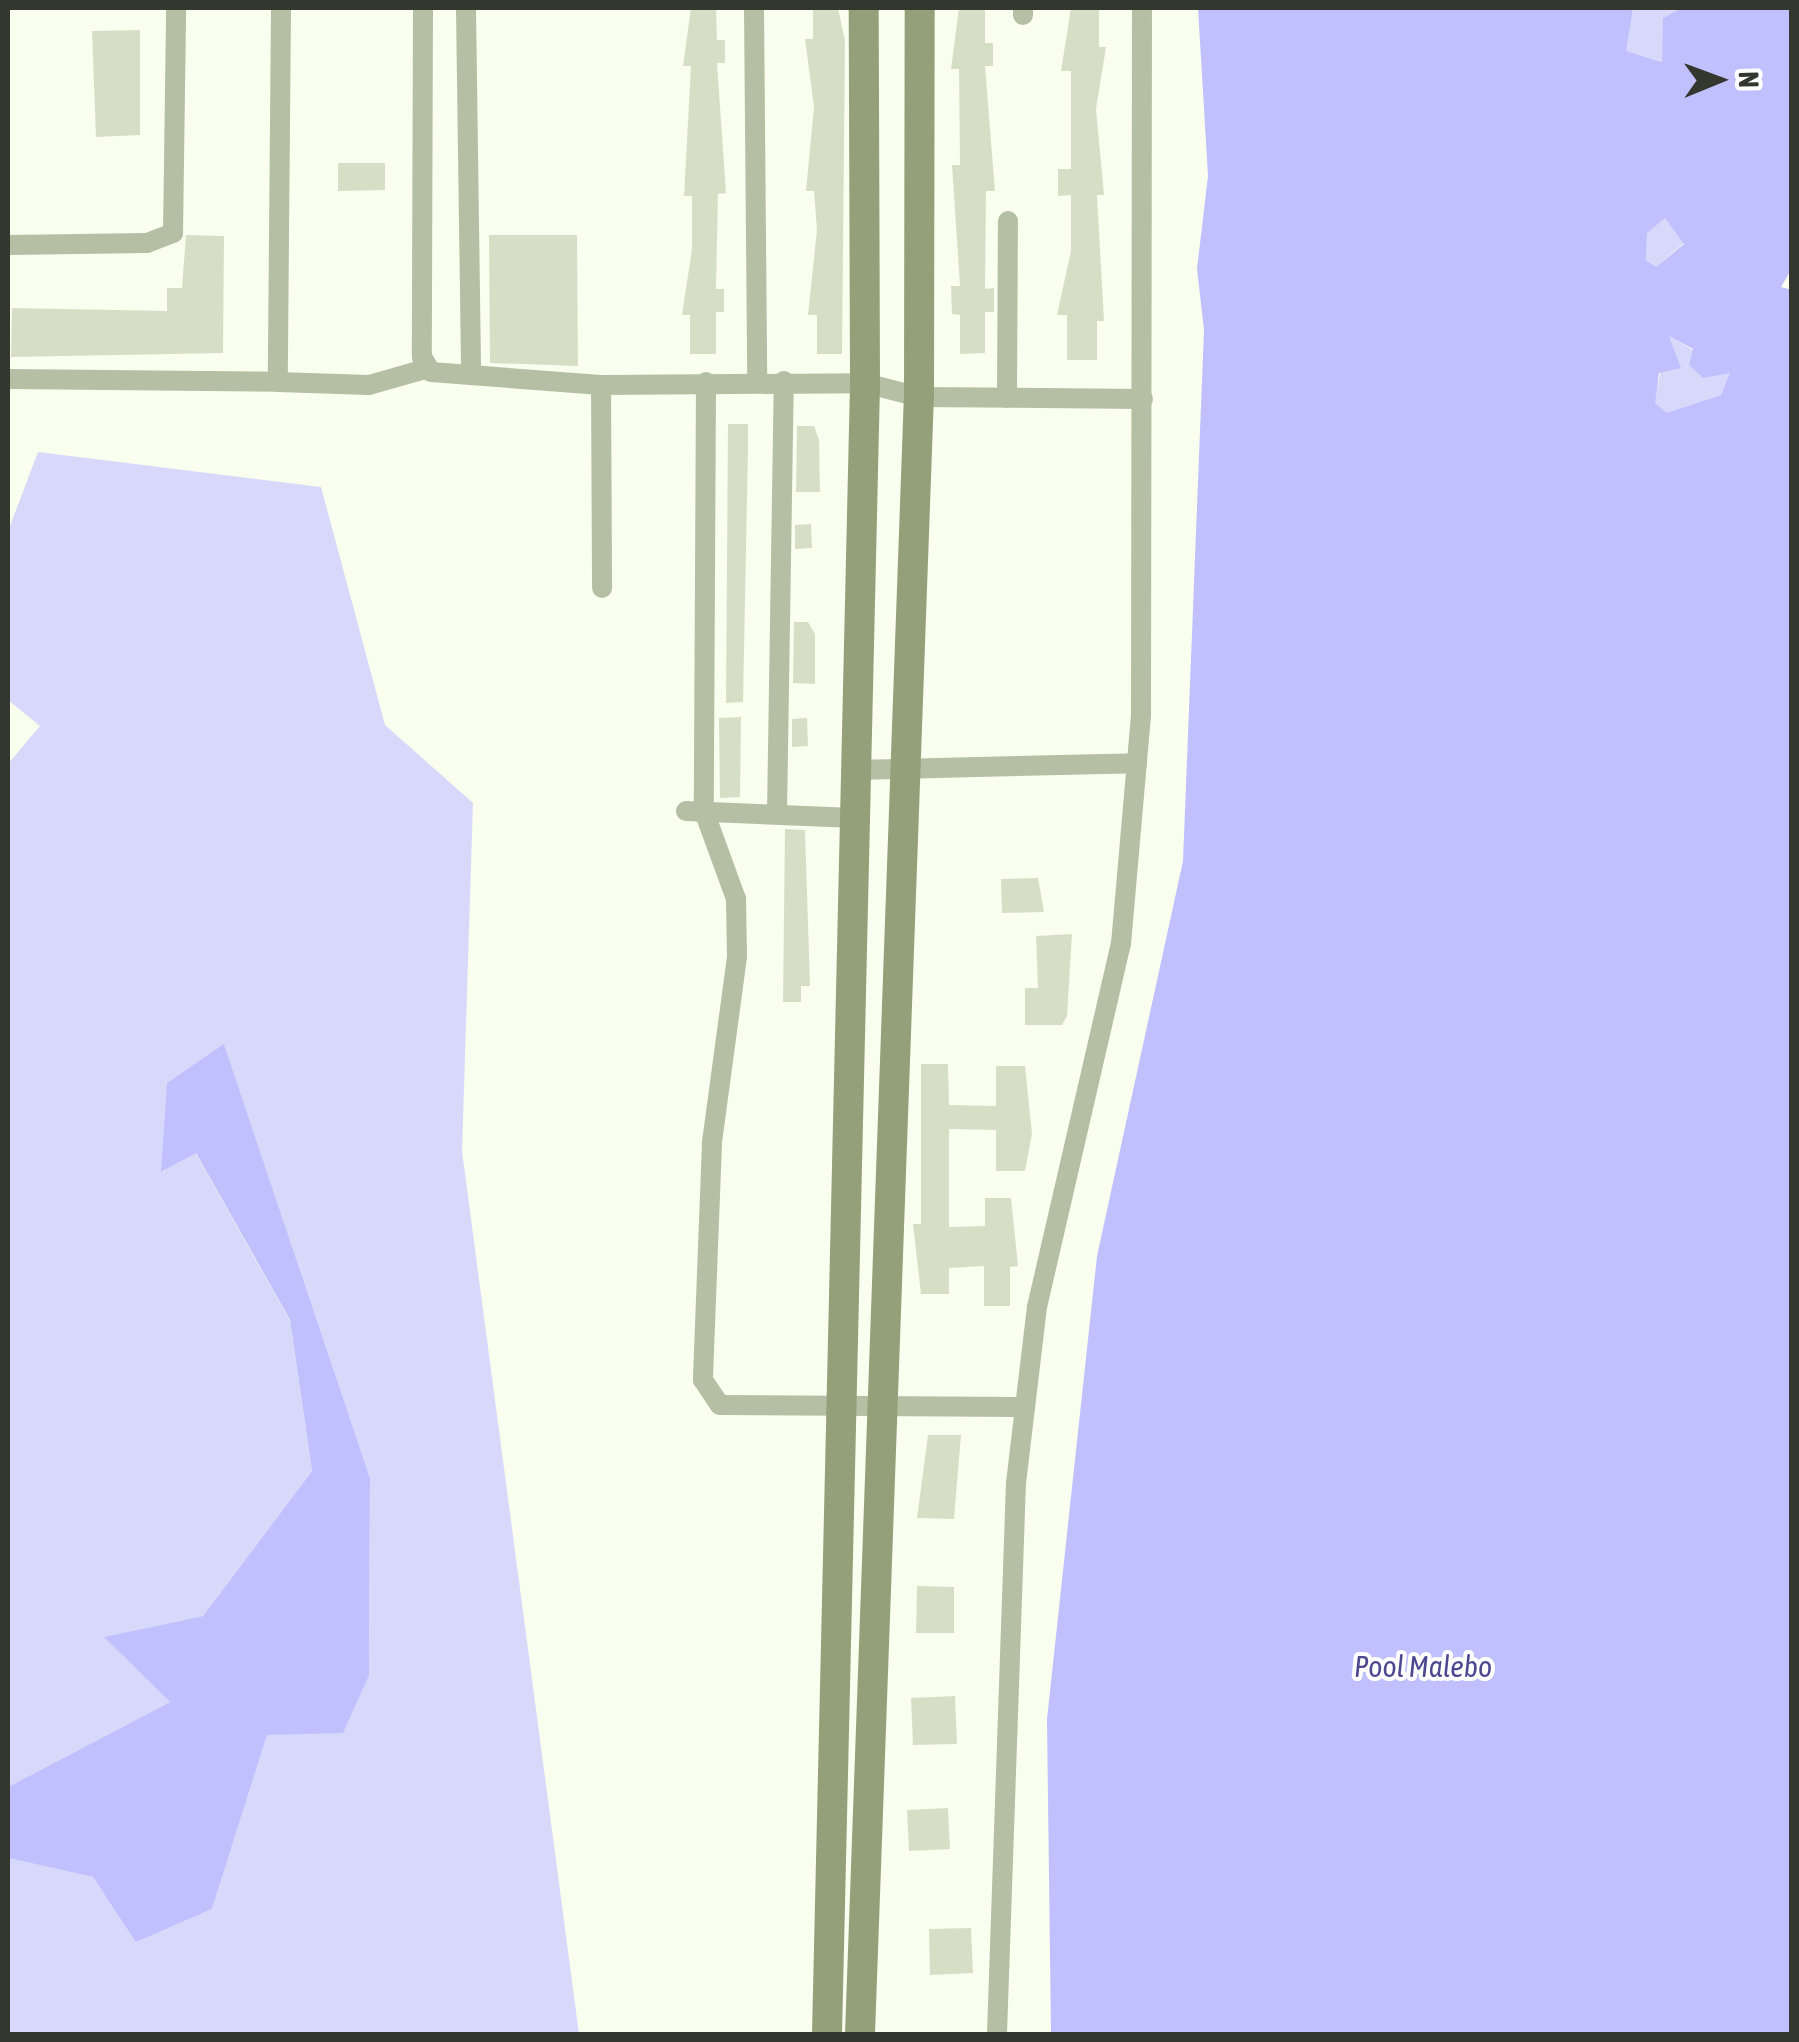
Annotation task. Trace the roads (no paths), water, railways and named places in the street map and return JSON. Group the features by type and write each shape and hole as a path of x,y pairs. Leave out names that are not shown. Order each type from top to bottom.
{"street":[{"path":"8,245 147,244 173,232 176,8"},
{"path":"278,382 281,8"},
{"path":"423,8 426,368"},
{"path":"466,8 471,375"},
{"path":"754,8 757,380"},
{"path":"827,2034 837,1400 865,383 864,8"},
{"path":"860,2034 886,1403 900,769 918,398 920,8"},
{"path":"997,2034 1026,1407 1049,1249 1121,944 1137,763 1143,398 1142,8"},
{"path":"1007,398 1008,220"},
{"path":"8,379 369,385 426,368 601,385 757,380 865,383 918,398 1143,398"},
{"path":"776,814 784,381"},
{"path":"706,382 695,811 736,899 738,957 712,1142 703,1380 720,1404 837,1400 1026,1407"},
{"path":"601,385 602,588"},
{"path":"856,770 1137,763"},
{"path":"695,811 855,818"}],"water":[{"name":"Pool Malebo","path":"1198,8 1633,8 1626,51 1662,62 1663,18 1681,8 1791,8 1791,270 1781,287 1792,290 1791,2034 1051,2034 1047,1719 1097,1256 1183,861 1204,330 1197,269 1208,176","holes":["1665,218 1684,244 1656,267 1646,260 1647,233","1669,336 1693,349 1689,365 1703,378 1730,373 1721,395 1667,413 1655,403 1659,373 1681,368"]},
{"path":"224,1044 370,1478 369,1675 343,1733 267,1735 212,1909 136,1942 93,1877 8,1858 8,1787 170,1702 104,1637 203,1616 312,1471 290,1320 196,1153 161,1172 167,1083"}]}
